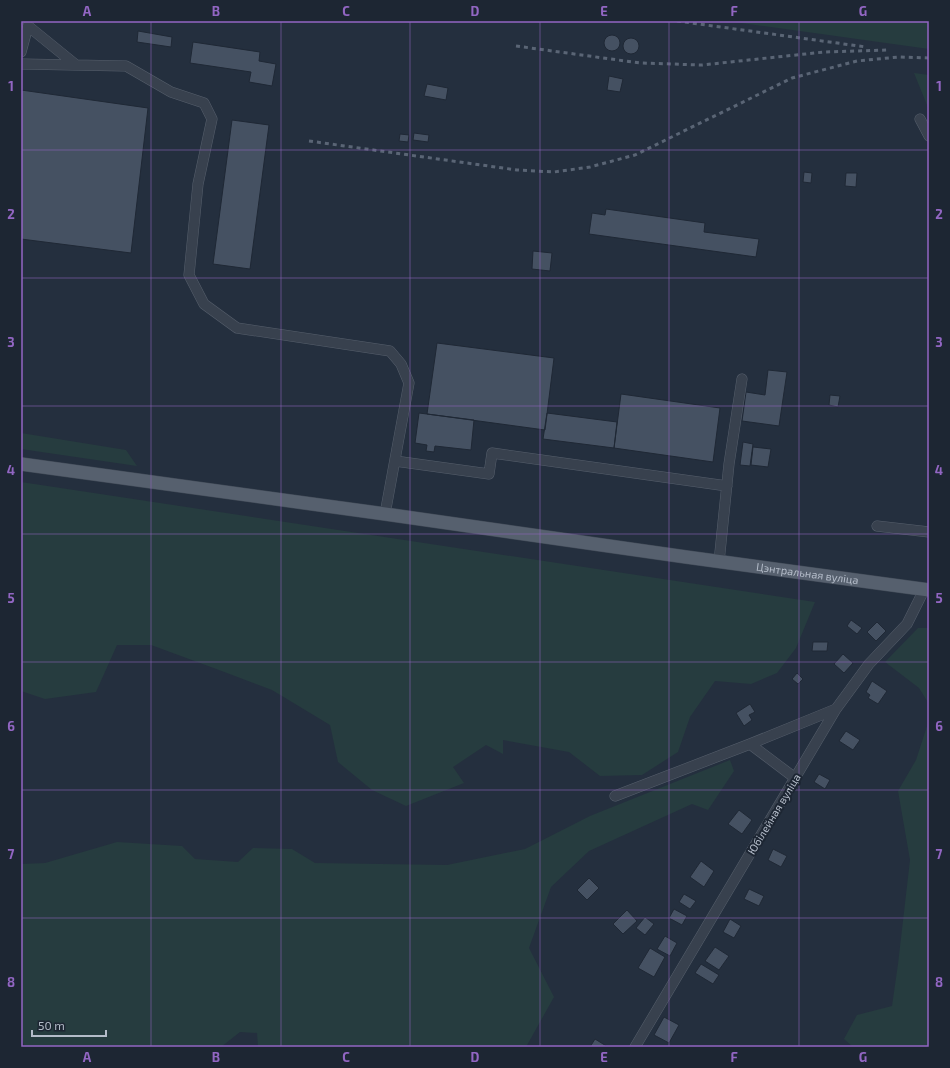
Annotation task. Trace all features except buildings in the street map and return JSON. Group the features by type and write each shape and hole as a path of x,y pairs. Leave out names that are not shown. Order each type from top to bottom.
{"main road":[{"name":"Цэнтральная вуліца","path":"21,464 927,590"}],"street":[{"path":"21,52 25,24"},
{"path":"25,24 76,65"},
{"path":"21,64 126,66 171,92 204,103 212,120 198,184 189,274 204,304 237,328 390,351 401,364 409,383 385,514"},
{"path":"920,119 929,136"},
{"path":"719,562 729,464 742,379"},
{"path":"395,461 489,474 492,453 727,486"},
{"path":"877,526 929,532"},
{"name":"Юбілейная вуліца","path":"635,1047 836,709 869,664 907,624 927,590"},
{"path":"615,796 836,709"},
{"path":"750,744 795,778"}],"green space":[{"path":"727,21 929,21 929,49"},
{"path":"914,73 929,75 929,110"},
{"path":"21,433 126,450 137,466 21,449"},
{"path":"21,482 815,602 796,648 777,673 751,684 715,681 690,717 678,752 642,775 600,776 569,752 503,740 503,754 486,745 453,767 464,783 406,806 372,790 338,762 330,725 272,690 151,645 117,645 96,692 45,699 21,691"},
{"path":"918,628 929,628 929,704 919,688 885,662"},
{"path":"929,720 929,1047 853,1047 844,1039 857,1015 892,1006 910,860 898,791 916,760"},
{"path":"730,760 734,771 708,810 692,804 589,851 551,887 529,948 554,997 526,1047 379,1047 376,1045 374,1047 258,1047 257,1033 240,1032 221,1047 25,1047 21,1036 21,864 45,863 117,842 182,846 195,859 238,862 253,848 292,849 315,863 447,865 525,849 590,816"}],"railway":[{"path":"677,21 866,47"},
{"path":"516,46 640,63 702,65 824,52 888,50"},
{"path":"309,141 517,170 554,172 590,167 635,155 792,78 857,61 899,57 929,58"}]}
